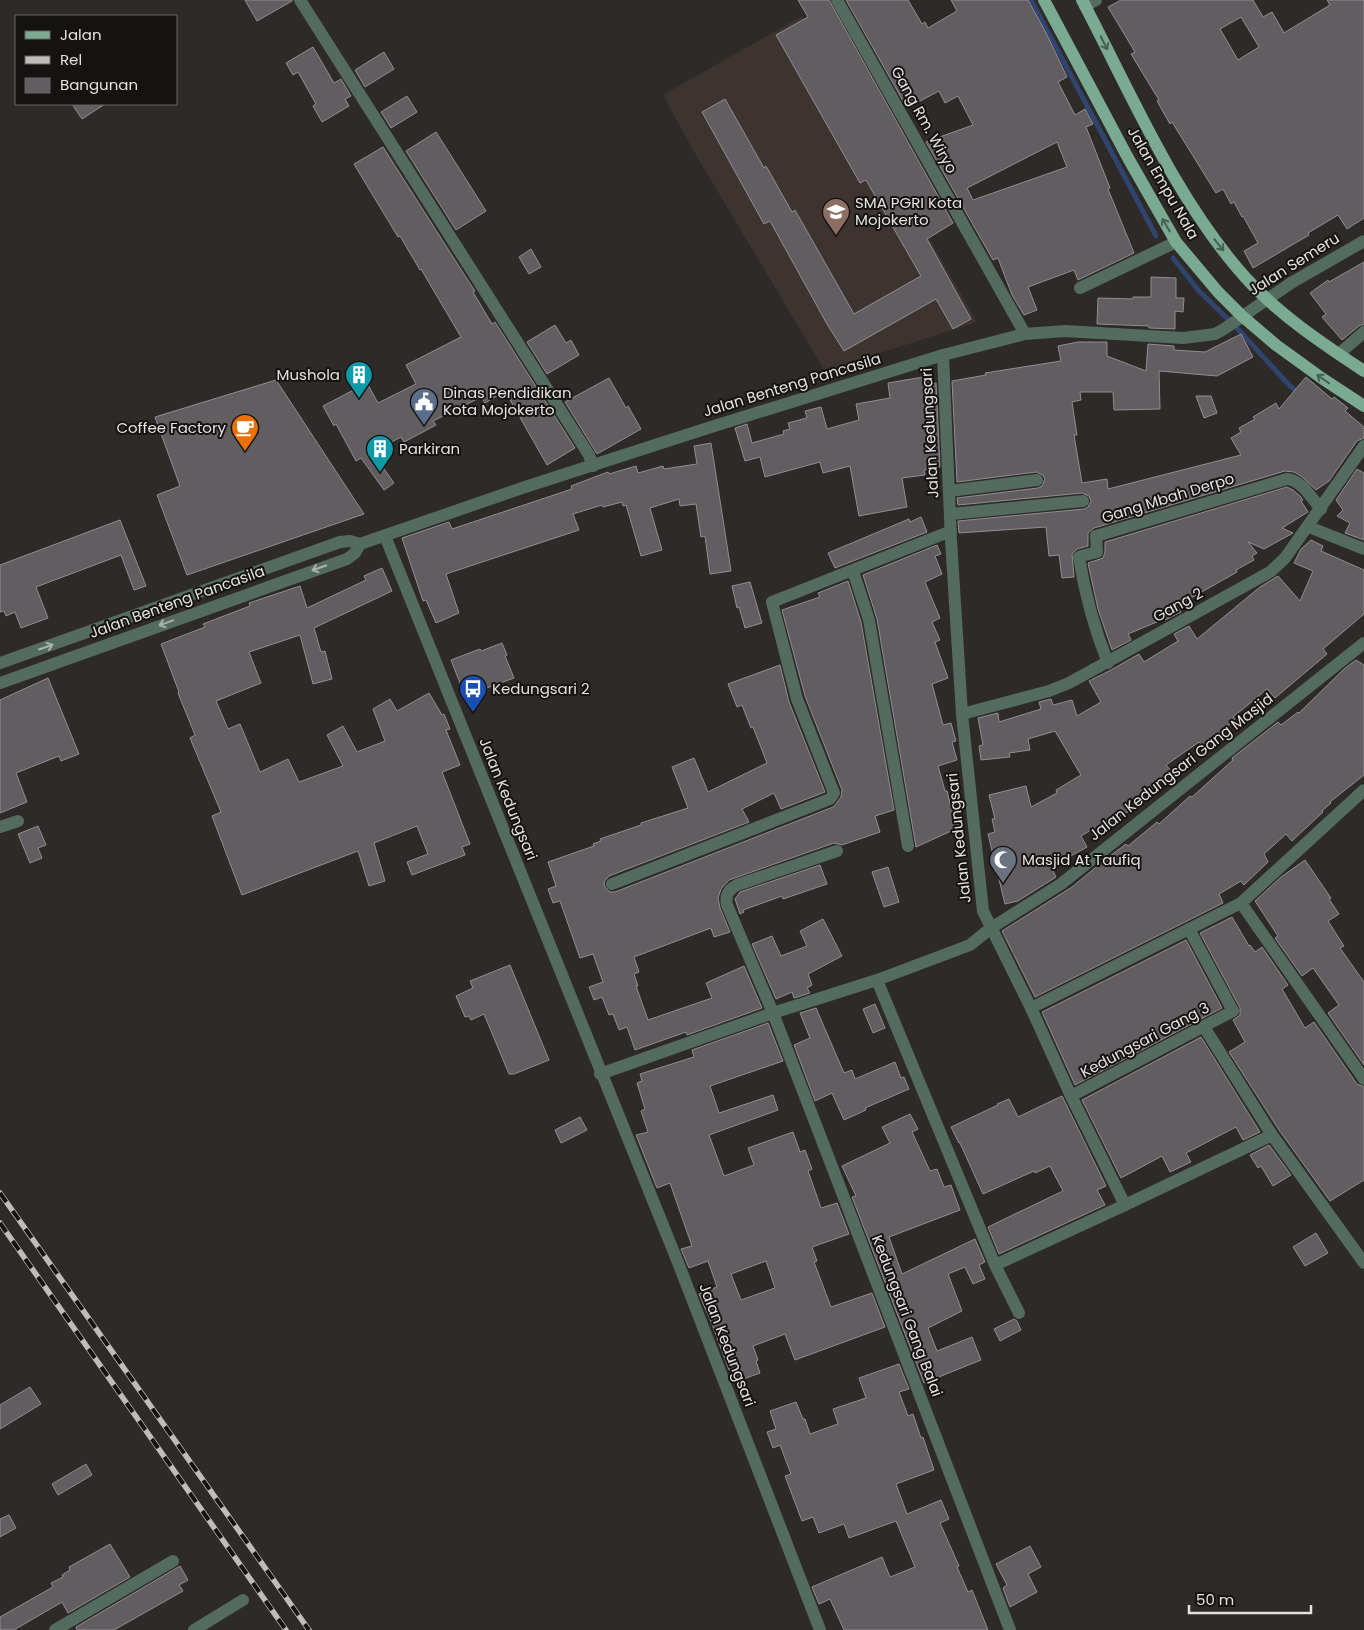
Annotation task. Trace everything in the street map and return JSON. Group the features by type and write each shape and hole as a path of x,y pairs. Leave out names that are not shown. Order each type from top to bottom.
{"main road":[{"name":"Jalan Empu Nala","path":"1044,0 1128,158 1176,242 1218,292 1236,321 1276,345 1364,406"},
{"name":"Jalan Empu Nala","path":"1088,2 1155,142 1204,227 1245,277 1267,299 1364,371"}],"street":[{"path":"300,0 589,455 593,466"},
{"name":"Gang Rm. Wiryo","path":"838,0 1025,334"},
{"name":"Jalan Semeru","path":"1236,321 1291,283 1364,241"},
{"path":"1080,288 1176,242"},
{"name":"Jalan Benteng Pancasila","path":"0,663 340,542 350,541 360,544 526,487 943,355 1025,334 1065,331 1183,338 1215,334 1236,321"},
{"path":"1339,354 1364,332"},
{"name":"Jalan Kedungsari","path":"943,355 962,714 983,911 1125,1205"},
{"name":"Gang 2","path":"962,714 1049,691 1070,683 1270,572 1285,558 1309,527 1361,450"},
{"name":"Gang Mbah Derpo","path":"1108,663 1089,608 1079,557 1098,552 1096,536 1287,479 1296,480 1321,509"},
{"path":"950,491 1037,480"},
{"path":"951,514 1083,501"},
{"path":"1309,527 1364,549"},
{"path":"612,884 827,801 833,796 834,793 797,699 772,602 951,531"},
{"name":"Jalan Kedungsari","path":"385,536 678,1265 820,1630"},
{"name":"Jalan Benteng Pancasila","path":"0,683 347,558 355,552 360,544"},
{"path":"853,571 869,620 908,846"},
{"path":"104,626 110,643"},
{"name":"Jalan Kedungsari Gang Masjid","path":"990,928 1061,884 1364,643"},
{"path":"1031,1008 1241,903 1364,790"},
{"path":"0,827 18,821"},
{"name":"Kedungsari Gang Balai","path":"837,851 737,885 727,893 727,904 773,1013 1010,1630"},
{"path":"1241,903 1364,1078"},
{"path":"600,1074 963,949 970,946 990,928"},
{"name":"Kedungsari Gang 3","path":"1072,1096 1233,1012 1189,929"},
{"path":"877,980 995,1265 1019,1313"},
{"path":"1204,1027 1272,1135 1364,1263"},
{"path":"995,1265 1272,1135"},
{"path":"54,1630 173,1561"},
{"path":"194,1630 243,1600"}],"shaded area":[{"name":"SMA PGRI Kota Mojokerto","path":"802,16 977,322 843,365 826,373 693,150 663,95"}],"building":[{"path":"245,0 292,0 292,1 257,21"},
{"path":"798,0 829,0 953,223 927,239 971,319 953,329 936,299 844,351 770,221 764,224 702,112 725,99 764,168 766,166 792,212 795,210 854,314 921,276 866,180 860,183 776,35 808,17"},
{"path":"846,0 908,0 922,24 925,22 928,28 957,11 951,0 1028,0 1067,77 1058,82 1075,115 1085,109 1093,124 1086,127 1110,188 1108,189 1134,253 1078,280 1074,270 1028,287 1037,310 1024,315 1012,295 998,258 993,260 926,142 973,125 958,96 945,103 939,91 907,108","holes":["1057,142 1067,167 973,200 967,188"]},
{"path":"1121,0 1253,0 1263,17 1272,12 1284,33 1330,5 1327,0 1364,0 1364,218 1347,229 1338,215 1308,233 1309,235 1253,268 1244,251 1258,243 1243,216 1234,202 1231,204 1223,189 1216,193 1172,122 1170,124 1157,101 1159,100 1131,54 1135,52 1108,7","holes":["1241,17 1259,47 1238,60 1220,29"]},
{"path":"313,47 334,83 341,79 351,96 345,99 349,106 322,122 313,106 316,104 298,72 293,75 286,63"},
{"path":"384,52 394,69 365,87 355,70"},
{"path":"407,96 417,112 391,128 381,112"},
{"path":"73,105 103,105 82,119"},
{"path":"436,132 486,211 456,230 406,151"},
{"path":"383,147 475,291 473,292 492,324 495,322 575,448 547,465 505,391 485,403 481,397 433,421 436,425 404,442 401,437 372,452 394,483 384,490 361,458 356,461 336,424 334,426 323,406 367,383 378,403 416,384 406,365 461,337 421,269 400,236 398,237 354,164"},
{"path":"531,249 541,267 529,274 519,257"},
{"path":"1364,262 1364,324 1342,340 1322,317 1326,314 1310,293 1328,280 1329,282"},
{"path":"1151,277 1176,278 1176,298 1184,298 1183,312 1175,311 1175,329 1097,324 1098,298 1133,299 1133,297 1151,297"},
{"path":"555,325 566,343 571,340 579,355 547,374 527,342"},
{"path":"1241,334 1253,357 1217,376 1159,371 1160,409 1114,410 1113,392 1080,392 1081,400 1072,402 1077,435 1074,435 1082,483 1107,479 1108,489 1241,455 1231,438 1241,432 1239,428 1255,419 1253,417 1276,403 1279,409 1306,377 1332,399 1334,397 1348,408 1345,411 1364,427 1364,438 1357,441 1329,481 1316,490 1301,476 1294,472 1285,471 1094,528 1088,533 1088,546 1077,549 1072,554 1074,577 1062,578 1059,555 1049,556 1046,527 959,533 958,521 1084,509 1088,507 1091,501 1089,496 1082,493 958,505 957,498 1038,488 1042,486 1045,479 1043,475 1036,472 957,482 952,381 986,375 985,373 1061,361 1058,346 1078,342 1107,342 1107,356 1146,371 1148,344 1174,346 1174,350 1205,352"},
{"path":"929,376 931,384 936,383 940,467 924,470 925,475 902,478 907,507 859,516 850,466 823,473 820,462 765,477 760,457 745,461 735,428 747,424 752,443 784,434 783,431 790,429 788,423 807,418 805,411 821,407 827,429 859,420 856,404 890,398 888,383"},
{"path":"609,378 626,408 628,406 641,429 597,454 565,402"},
{"name":"Coffee Factory","path":"276,380 364,514 187,575 157,495 180,486 155,417"},
{"path":"1196,396 1211,396 1217,413 1204,418"},
{"path":"711,443 731,571 710,574 705,536 701,537 696,504 680,506 679,499 650,508 662,550 641,556 626,505 623,506 622,502 603,507 602,505 573,514 579,530 446,574 459,613 436,623 426,600 423,601 402,538 449,522 452,529 572,489 571,486 608,472 609,474 636,466 638,473 663,466 664,469 697,464 694,446"},
{"path":"1357,469 1364,473 1364,540 1345,533 1350,523 1337,516 1343,510 1336,500"},
{"path":"1287,487 1300,496 1308,512 1282,528 1293,533 1264,549 1248,542 1257,553 1252,556 1254,560 1236,570 1237,572 1177,606 1181,612 1128,634 1131,640 1112,650 1098,609 1088,563 1103,558 1105,542"},
{"path":"921,517 927,532 835,568 828,553 909,519 910,522"},
{"path":"120,520 146,586 134,590 121,555 36,587 48,618 21,628 15,612 6,616 4,611 0,612 0,565"},
{"path":"1311,540 1323,546 1321,551 1364,570 1364,614 1323,649 1327,654 1275,698 1267,689 1233,717 1235,720 1217,735 1202,745 1199,742 1166,765 1173,773 1141,797 1144,802 1119,817 1117,814 1081,836 1087,847 1051,867 1056,877 1018,901 1005,904 988,834 995,832 992,819 995,819 989,795 1026,786 1031,807 1057,793 1056,790 1081,775 1055,731 1028,739 1030,750 1009,753 1010,757 981,760 979,746 983,745 978,718 998,713 999,722 1041,709 1039,702 1051,699 1053,705 1072,700 1077,716 1101,702 1089,681 1139,654 1144,662 1178,641 1174,634 1189,626 1197,639 1260,587 1278,576 1300,601 1313,571 1294,563 1301,549"},
{"path":"937,545 941,554 935,556 942,574 925,582 940,618 932,622 940,640 935,642 948,678 932,684 943,725 951,723 956,741 952,742 957,760 938,766 945,791 947,791 952,810 960,827 916,847 877,619 863,575"},
{"path":"382,568 392,591 314,628 321,652 325,651 332,679 313,684 300,635 249,652 261,683 216,701 228,729 240,724 260,772 288,759 299,782 343,766 327,735 343,726 357,752 385,741 373,709 390,699 397,711 429,693 442,715 444,714 450,729 446,730 460,765 442,772 470,844 462,847 465,855 412,875 407,862 428,854 417,826 374,843 385,881 369,886 358,851 242,895 212,816 221,812 190,738 195,735 161,644 205,627 203,624 250,606 249,603 300,586 307,608 366,580 364,576"},
{"path":"848,581 861,622 894,810 875,816 880,832 842,845 834,843 729,880 721,889 718,898 730,932 714,937 711,928 634,957 639,972 634,974 638,986 636,986 648,1020 712,998 706,983 744,966 762,1008 687,1035 686,1032 635,1050 627,1027 619,1030 613,1014 609,1015 602,997 594,1000 589,987 603,982 593,954 580,958 560,901 553,903 548,889 556,886 548,862 594,846 593,844 601,841 600,839 641,825 641,823 688,808 672,767 694,758 708,792 767,763 753,727 751,728 742,705 737,707 728,684 780,665 789,702 825,792 781,809 774,793 742,809 749,822 609,876 604,882 605,887 610,892 615,892 833,807 841,797 842,790 805,696 782,610 820,597 818,593"},
{"path":"750,582 762,623 745,628 739,607 737,608 732,586"},
{"path":"502,643 514,678 465,696 451,660"},
{"path":"1356,660 1364,665 1364,775 1330,802 1323,812 1292,841 1286,834 1264,854 1268,862 1244,885 1241,881 1219,894 1223,903 1035,997 1002,931 1072,887 1126,844 1128,846 1157,822 1159,824 1233,760 1232,758 1278,722 1281,725 1299,713 1344,669"},
{"path":"48,678 79,754 61,761 59,756 16,773 27,802 0,813 0,700"},
{"path":"38,826 46,845 38,848 42,858 30,863 18,834"},
{"path":"1305,860 1331,898 1329,899 1339,914 1328,921 1344,946 1340,948 1364,982 1364,1065 1328,1013 1339,1005 1313,968 1302,976 1275,938 1278,936 1255,901 1281,877"},
{"path":"820,865 827,884 783,899 782,896 743,910 744,912 740,914 735,899 740,892"},
{"path":"888,867 899,902 884,907 872,872"},
{"path":"1232,917 1249,946 1255,952 1262,947 1288,985 1282,989 1305,1028 1314,1022 1357,1084 1364,1087 1364,1180 1330,1201 1279,1130 1229,1052 1245,1042 1233,1020 1240,1015 1240,1008 1200,933"},
{"path":"823,919 842,956 808,974 812,985 807,988 810,993 794,998 792,992 776,999 752,944 772,936 781,956 807,946 800,931"},
{"path":"1186,940 1222,1008 1075,1085 1042,1012"},
{"path":"510,965 549,1060 514,1074 509,1074 484,1014 471,1020 469,1016 465,1017 456,996 473,988 470,981"},
{"path":"875,1004 885,1028 873,1033 863,1009"},
{"path":"816,1008 844,1073 852,1070 855,1079 895,1062 901,1078 904,1077 909,1089 865,1108 866,1110 844,1120 832,1093 815,1101 794,1045 810,1038 800,1013"},
{"path":"768,1023 783,1061 710,1086 719,1113 773,1095 778,1110 709,1135 724,1176 754,1165 748,1148 793,1132 800,1152 805,1150 812,1169 808,1171 821,1208 837,1203 849,1234 812,1247 817,1261 814,1262 831,1307 872,1293 885,1327 795,1360 785,1334 753,1346 760,1373 735,1382 699,1294 717,1287 708,1261 689,1268 681,1249 692,1246 670,1183 657,1188 636,1135 648,1132 641,1111 645,1109 637,1083 642,1081 640,1074 694,1057 692,1050","holes":["766,1261 775,1288 741,1300 731,1274"]},
{"path":"1201,1037 1260,1132 1243,1140 1236,1127 1186,1153 1191,1162 1170,1172 1162,1156 1121,1178 1082,1100"},
{"path":"1062,1096 1106,1186 1097,1190 1105,1205 999,1254 988,1227 1063,1191 1050,1166 1035,1173 1034,1171 983,1194 951,1127 1009,1099 1018,1117"},
{"path":"910,1114 918,1129 912,1132 930,1171 937,1169 944,1187 951,1185 960,1210 889,1237 902,1274 975,1239 985,1262 979,1265 985,1279 973,1284 965,1267 948,1274 962,1311 928,1328 937,1351 972,1337 981,1360 924,1383 852,1197 856,1196 842,1166 890,1143 882,1127"},
{"path":"580,1117 587,1130 561,1143 555,1130"},
{"path":"1269,1145 1291,1175 1273,1186 1261,1166 1258,1168 1250,1155"},
{"path":"1316,1233 1328,1253 1305,1266 1293,1247"},
{"path":"1014,1319 1021,1330 1000,1341 994,1329"},
{"path":"899,1364 909,1389 899,1392 908,1416 913,1414 934,1470 896,1484 907,1514 941,1500 949,1519 940,1523 968,1592 972,1590 988,1630 844,1630 830,1599 819,1604 812,1587 882,1557 890,1577 915,1567 896,1521 849,1538 844,1524 819,1533 813,1517 802,1521 785,1476 791,1474 780,1445 773,1448 767,1432 776,1429 770,1411 796,1402 810,1434 838,1424 833,1409 866,1398 859,1378"},
{"path":"30,1387 41,1404 0,1429 0,1405"},
{"path":"86,1464 92,1475 58,1495 52,1484"},
{"path":"9,1515 16,1528 0,1537 0,1519"},
{"path":"110,1544 130,1577 68,1613 62,1602 14,1630 0,1630 0,1617 53,1587 51,1583 63,1577 62,1575 70,1570 69,1567"},
{"path":"1030,1546 1041,1567 1028,1574 1037,1592 1010,1607 1003,1588 1007,1585 996,1564"},
{"path":"180,1566 188,1580 179,1585 183,1591 114,1630 77,1630 76,1627"}],"waterway":[{"path":"1031,0 1156,236"},
{"path":"1173,258 1199,291 1233,324 1290,386 1299,393"}],"railway":[{"path":"0,1193 309,1630"},
{"path":"0,1223 286,1630"}],"place":[{"name":"SMA PGRI Kota Mojokerto","path":"836,236"},
{"name":"Mushola","path":"359,399"},
{"name":"Dinas Pendidikan Kota Mojokerto","path":"424,426"},
{"name":"Coffee Factory","path":"245,452"},
{"name":"Parkiran","path":"380,473"},
{"name":"Kedungsari 2","path":"473,713"},
{"name":"Masjid At Taufiq","path":"1003,884"}]}
